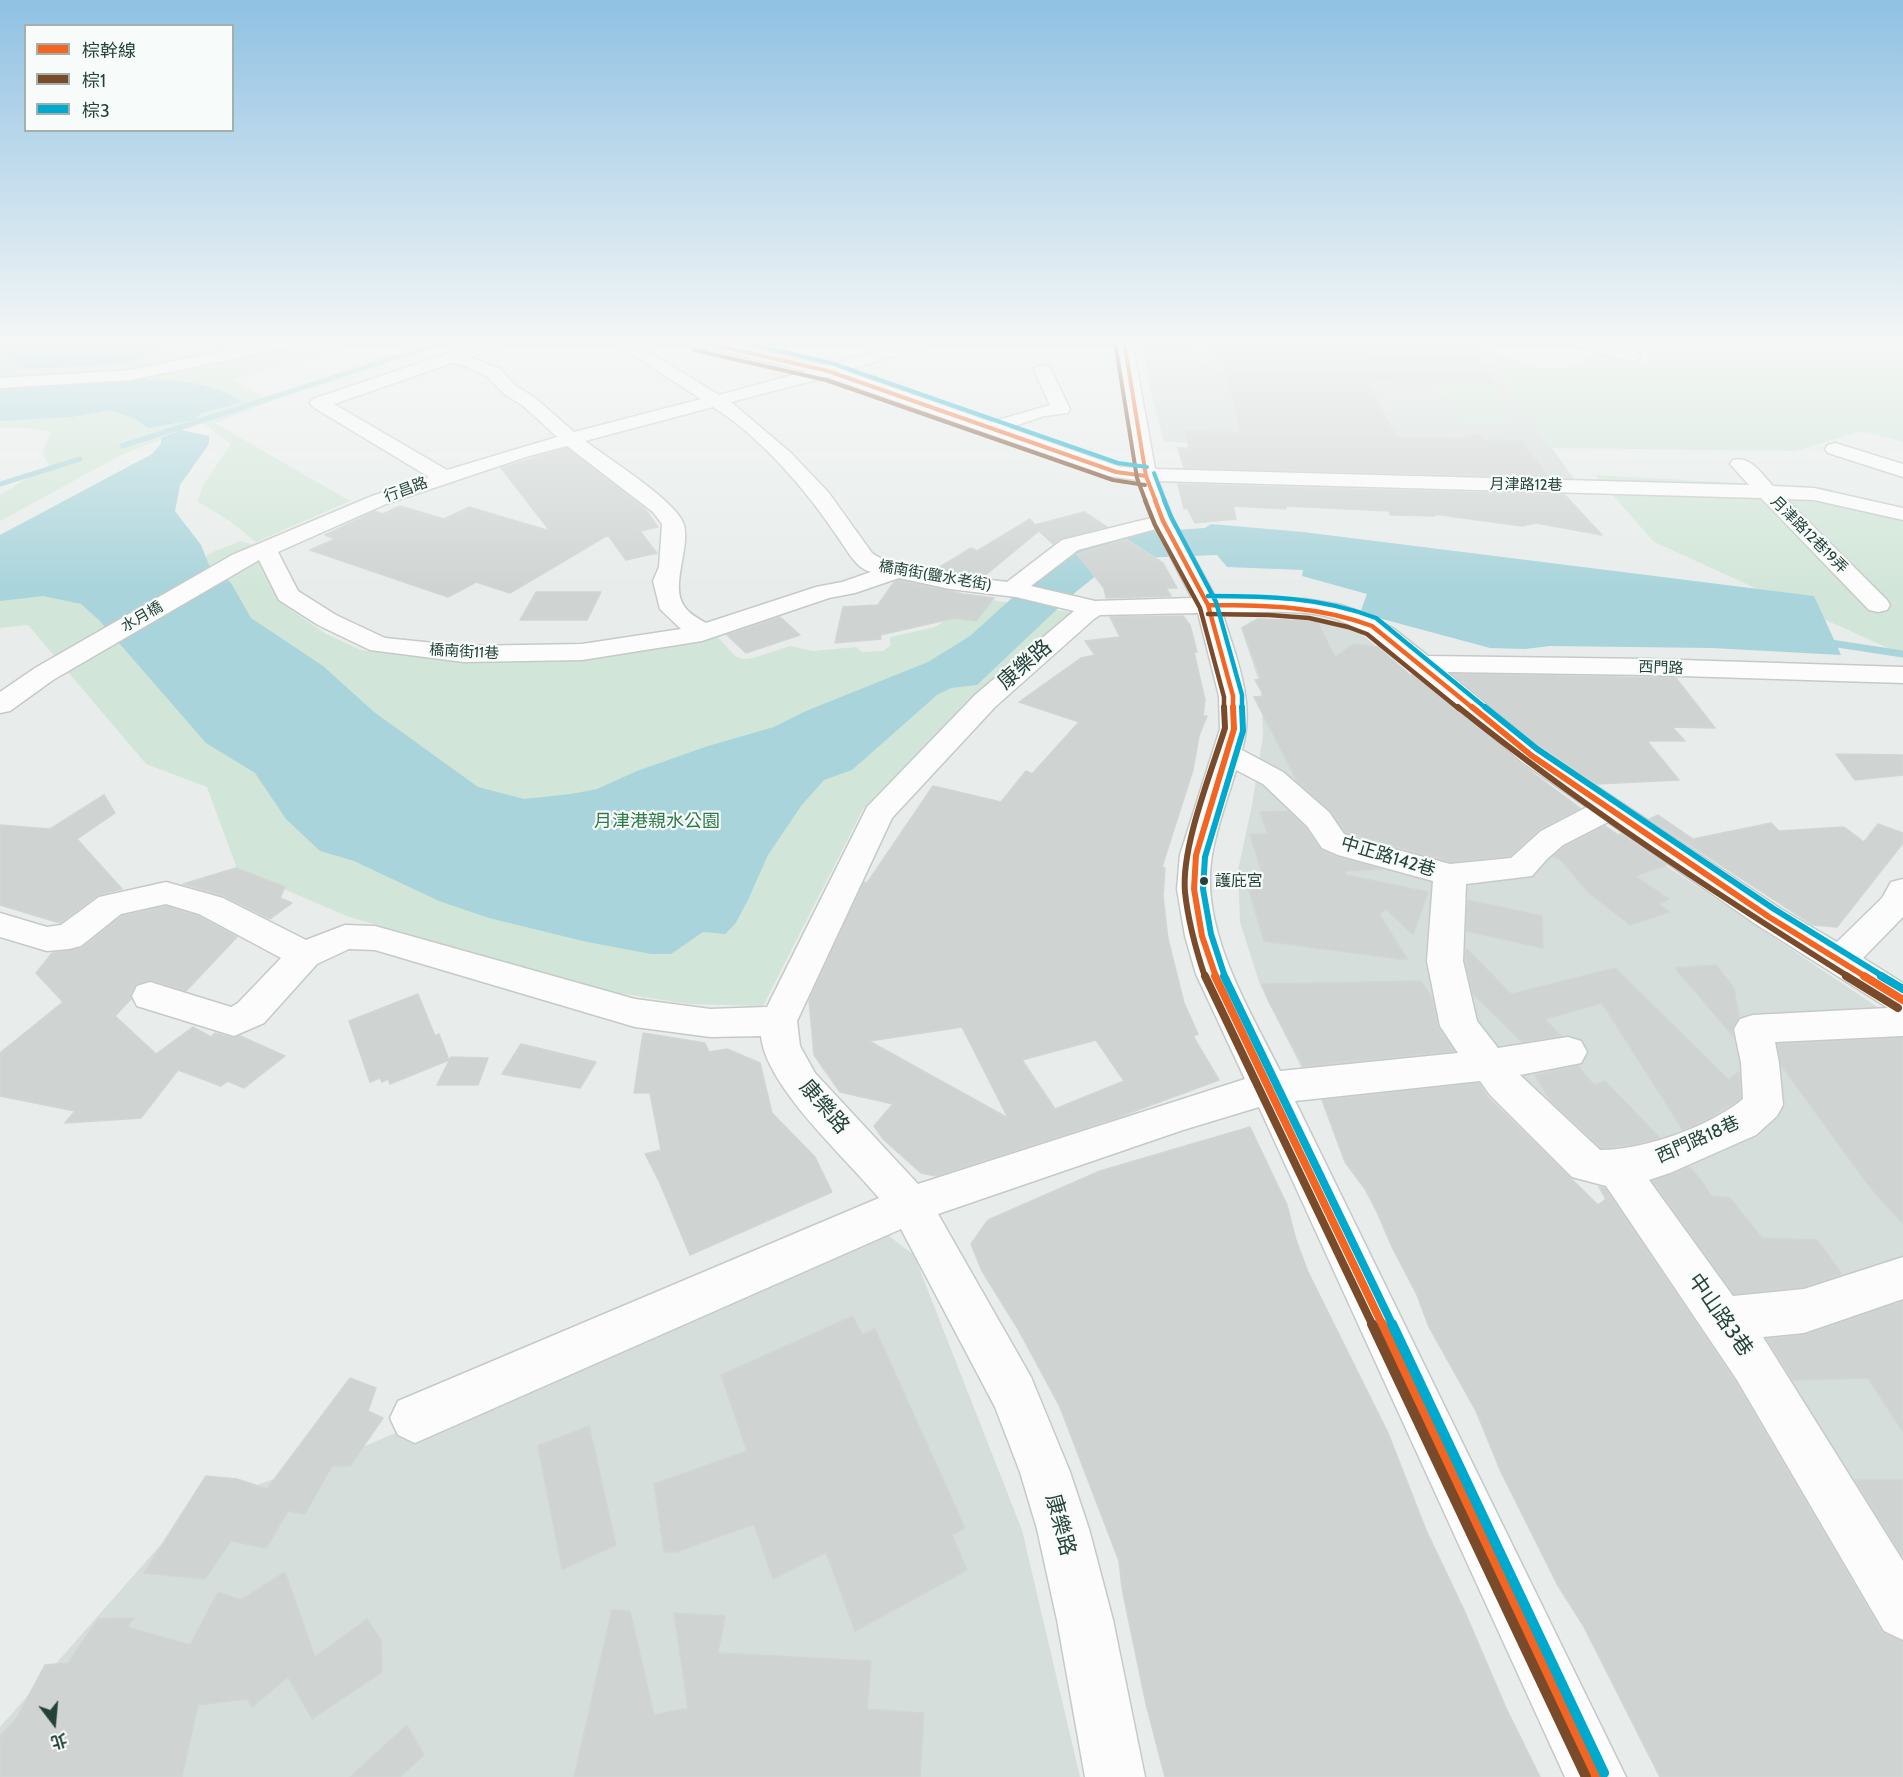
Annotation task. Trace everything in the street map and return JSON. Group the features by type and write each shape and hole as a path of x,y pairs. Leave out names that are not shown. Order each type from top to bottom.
{"street":[{"path":"354,424 444,477"},
{"path":"553,424 661,507 673,524 671,567 665,581 672,609 702,633"},
{"name":"行昌路","path":"240,560 379,500 444,477 627,424"},
{"name":"橋南街(鹽水老街)","path":"747,424 784,456 822,497 864,558 874,566 894,572 1014,590 1082,605"},
{"name":"月津路12巷","path":"978,424 1116,472 1146,476 1766,491 1814,494 1903,514"},
{"path":"990,428 1002,424"},
{"path":"1138,424 1146,476 1163,521 1206,599 1233,696 1234,729 1196,855 1194,890 1202,936 1214,974 1338,1230 1596,1777"},
{"path":"1835,450 1903,471"},
{"name":"月津路12巷19弄","path":"1740,464 1878,605"},
{"path":"1874,506 1903,496"},
{"path":"1014,590 1071,545 1163,521"},
{"name":"橋南街11巷","path":"265,549 288,595 327,620 379,645 464,654 582,652 702,633 824,592 847,588 894,572"},
{"name":"水月橋","path":"0,705 44,674 240,560"},
{"path":"1082,605 1206,599 1306,606 1332,610 1372,626 1532,756 1770,916 1903,1000"},
{"name":"康樂路","path":"1082,605 1079,618 985,701 878,814 778,1021 782,1046 801,1084 873,1161 910,1205 1014,1394 1045,1472 1063,1529 1085,1620 1115,1777"},
{"name":"西門路","path":"1420,664 1626,666 1903,675"},
{"name":"中正路142巷","path":"1228,754 1273,778 1318,819 1333,841 1349,848 1450,876 1445,961 1459,1026 1489,1065"},
{"path":"1450,876 1521,868 1535,850 1566,830 1594,820 1606,806"},
{"path":"1840,960 1895,905 1903,890"},
{"path":"0,925 46,939 69,937 111,905 166,893 211,906 305,955"},
{"path":"150,996 234,1022 251,1013 305,955 345,938 375,938 635,1013 710,1023 778,1021"},
{"name":"西門路18巷","path":"1617,1168 1655,1161 1742,1123 1763,1105 1761,1064 1753,1029 1903,1022"},
{"path":"415,1418 910,1205 1182,1114 1269,1088 1489,1065 1568,1052"},
{"path":"1489,1065 1504,1084 1587,1164 1600,1168 1617,1168"},
{"name":"中山路3巷","path":"1617,1168 1754,1364 1903,1612"},
{"path":"1721,1318 1804,1311 1903,1278"}],"shaded area":[{"path":"1159,424 1534,424 1575,480 1439,477 1423,449 1164,442"},
{"path":"1251,621 1336,623 1360,633 1528,772 1591,817 1520,863 1448,867 1465,1051 1304,1073 1260,985 1240,922 1238,870 1252,805 1263,736 1261,688 1241,628"},
{"path":"1605,825 1882,1010 1744,1020 1751,1095 1727,1115 1646,1158 1595,1165 1460,1017 1455,876 1507,874 1557,841"},
{"path":"1903,1029 1903,1268 1807,1303 1728,1302 1645,1179 1764,1118 1764,1039"},
{"path":"861,1236 889,1236 914,1255 1022,1530 1080,1777 0,1777 0,1727 193,1508 360,1448"},
{"path":"1903,1287 1903,1590 1734,1320"}],"green space":[{"path":"0,424 201,424 121,455 0,521 0,495 49,465 42,453 51,432 25,428 0,428"},
{"path":"204,424 217,424 350,501 256,542 231,522 197,501 205,482 231,444"},
{"path":"1534,424 1903,424 1903,442 1861,431 1796,451 1551,448"},
{"path":"1595,475 1826,488 1903,520 1903,655 1654,542"},
{"name":"月津港親水公園","path":"241,541 253,545 287,607 326,634 361,650 444,660 597,656 716,635 735,656 743,659 790,646 813,651 856,647 862,652 883,651 890,646 890,637 935,627 979,598 1075,613 931,739 863,809 763,1006 688,1004 612,992 349,917 237,869 207,787 146,764 28,625 0,628 0,595 40,591 108,613 215,551"}],"water":[{"path":"142,424 171,424 148,428"},
{"path":"181,430 209,436 209,444 180,485 175,511 201,545 209,565 231,583 251,618 323,666 374,712 478,787 524,799 597,789 637,771 708,746 774,727 806,711 928,662 970,636 1055,559 1075,549 1141,532 1205,528 1211,524 1303,532 1814,596 1841,655 1712,648 1550,646 1525,649 1490,648 1360,613 1367,594 1302,576 1303,570 1227,567 1217,555 1138,558 1103,570 1071,596 977,685 951,688 937,695 852,770 824,780 801,806 768,855 747,902 735,924 725,934 703,932 671,954 651,954 587,942 489,918 439,901 354,861 320,851 286,819 255,773 206,743 99,620 81,604 43,596 0,601 0,535 152,454 161,444 161,438"}],"building":[{"path":"1239,424 1389,424 1396,437 1461,439 1477,434 1485,440 1522,441 1548,477 1184,468 1178,448 1189,448 1185,431 1241,433"},
{"path":"567,448 645,509 658,527 640,531 657,553 626,560 608,535 510,593 476,582 448,597 310,550 335,539 325,535 375,511 383,514 400,506 444,519 469,507 550,531 501,468"},
{"path":"1178,484 1565,495 1602,535 1536,523 1522,526 1433,514 1435,516 1390,515 1389,511 1286,506 1286,509 1233,506 1236,519 1195,523 1187,508 1184,509"},
{"path":"1084,512 1107,527 1061,538 1053,544 1038,530 983,577 935,570 971,548 977,551 1030,519 1035,525"},
{"path":"1126,539 1163,563 1177,588 1166,588 1171,596 1106,598 1104,588 1077,554"},
{"path":"899,580 963,594 994,598 976,621 955,618 880,635 881,639 835,643 843,607 878,605 894,582"},
{"path":"536,592 601,592 587,620 520,620"},
{"path":"1183,616 1190,625 1197,652 1194,652 1205,700 1203,716 1207,716 1199,736 1193,770 1162,867 1165,868 1163,896 1168,939 1184,1003 1198,1034 1193,1036 1219,1080 1116,1118 936,1176 921,1173 883,1139 874,1126 893,1104 840,1092 814,1055 809,1000 864,882 867,883 933,786 1001,802 1026,771 1032,774 1079,722 1019,702 1081,658 1095,655 1085,641 1120,637 1110,617","holes":["962,1027 1008,1118 869,1041","1096,1040 1124,1081 1055,1109 1022,1060"]},
{"path":"780,617 800,635 746,653 727,635"},
{"path":"1258,619 1317,621 1335,657 1353,644 1378,647 1410,675 1414,674 1521,764 1580,808 1540,829 1510,856 1450,862 1345,832 1330,810 1297,781 1254,697 1264,696 1255,680 1261,679 1242,628"},
{"path":"1453,674 1676,678 1715,728 1672,727 1685,741 1647,741 1679,780 1597,784 1543,748"},
{"path":"1836,754 1903,755 1903,775 1855,780"},
{"path":"104,795 115,813 77,839 122,889 98,895 60,923 0,905 0,825 50,829"},
{"path":"1288,811 1305,827 1321,850 1337,857 1382,869 1346,871 1346,875 1428,892 1413,935 1386,909 1379,914 1408,960 1264,941 1245,877 1263,877 1250,834 1268,834 1260,812"},
{"path":"1658,815 1693,839 1771,823 1779,831 1844,827 1864,842 1878,824 1903,833 1903,843 1837,927 1813,925 1650,819"},
{"path":"1605,826 1618,835 1621,834 1666,865 1635,876 1669,899 1659,904 1669,912 1630,925 1588,892 1561,860 1553,856 1564,847"},
{"path":"236,868 285,887 280,898 292,903 270,919 224,896 183,884"},
{"path":"1468,900 1542,916 1543,948 1466,931"},
{"path":"166,906 198,916 237,937 186,991 151,980 136,984 130,995 131,999 115,1016 156,1054 193,1027 211,1037 215,1033 233,1038 240,1036 285,1056 244,1088 228,1081 221,1086 178,1070 141,1118 65,1123 75,1111 0,1096 0,1053 63,1002 36,973 52,953 82,948 122,916"},
{"path":"1466,948 1511,994 1615,968 1729,1080 1739,1071 1741,1098 1711,1117 1683,1130 1602,1003 1545,1019 1561,1036 1522,1042 1473,994 1465,961"},
{"path":"1716,965 1734,988 1739,1017 1732,1028 1733,1036 1675,968"},
{"path":"1421,981 1432,998 1438,1027 1454,1051 1303,1066 1262,984"},
{"path":"418,994 435,1036 439,1034 449,1060 390,1084 388,1079 382,1082 380,1078 370,1082 349,1021"},
{"path":"643,1033 705,1043 709,1052 727,1049 760,1063 772,1113 815,1157 832,1192 690,1255 645,1154 661,1150 650,1093 634,1093"},
{"path":"1903,1038 1903,1224 1869,1186 1781,1065 1778,1044"},
{"path":"521,1044 596,1062 580,1088 502,1074"},
{"path":"451,1057 488,1058 478,1085 437,1085"},
{"path":"1578,1066 1594,1085 1605,1081 1660,1138 1636,1144 1601,1148 1550,1100 1535,1075"},
{"path":"1479,1083 1488,1097 1598,1205 1606,1199 1599,1187 1605,1188 1735,1381 1882,1632 1903,1642 1903,1777 1660,1777 1583,1625 1557,1584 1501,1472 1476,1411 1429,1327 1417,1295 1377,1212 1365,1189 1345,1162 1322,1100"},
{"path":"1250,1127 1287,1205 1296,1240 1308,1272 1388,1433 1426,1530 1464,1610 1506,1708 1540,1777 1165,1777 1146,1704 1122,1588 1119,1561 1060,1407 1018,1329 982,1271 971,1244 988,1220 1100,1171"},
{"path":"1689,1167 1711,1196 1730,1198 1762,1238 1817,1240 1842,1274 1804,1287 1734,1294 1653,1181"},
{"path":"1903,1301 1903,1432 1868,1378 1793,1380 1767,1339 1805,1335"},
{"path":"853,1316 862,1335 875,1329 965,1528 952,1535 967,1570 855,1631 826,1552 773,1579 754,1524 676,1552 664,1552 654,1484 747,1451 721,1375"},
{"path":"350,1378 376,1388 368,1411 383,1418 350,1466 332,1466 305,1514 288,1511 266,1548 231,1541 205,1579 144,1573 206,1476 237,1479 267,1489"},
{"path":"589,1426 616,1545 562,1569 538,1446"},
{"path":"1855,1480 1903,1480 1902,1556"},
{"path":"285,1572 315,1657 367,1619 381,1640 382,1672 312,1719 288,1677 252,1707 247,1699 198,1705 182,1777 0,1777 0,1736 16,1719 45,1665 68,1663 98,1619 134,1618 127,1627 190,1645 218,1592 241,1600"},
{"path":"612,1610 630,1611 654,1715 688,1708 674,1613 725,1616 718,1653 871,1661 867,1709 924,1713 920,1777 574,1777"},
{"path":"407,1725 424,1755 400,1777 350,1777"}],"waterway":[{"path":"122,446 190,424"},
{"path":"0,484 80,459"},
{"path":"1824,642 1903,654"}],"transit line":[{"name":"棕1","path":"952,424 1113,480 1145,485"},
{"name":"棕幹線","path":"979,424 1116,472 1146,476"},
{"name":"棕3","path":"1006,424 1118,463 1147,467"},
{"name":"棕1","path":"1128,424 1137,478 1155,525 1200,608 1224,697 1225,728 1187,854 1185,891 1193,938 1205,977 1330,1234 1586,1777"},
{"name":"棕幹線","path":"1138,424 1146,476 1163,521 1208,605 1233,696 1234,729 1196,855 1194,889 1202,936 1214,974 1338,1230 1596,1777"},
{"name":"棕3","path":"1154,473 1171,517 1216,602 1242,695 1243,731 1205,857 1203,889 1211,934 1222,971 1346,1226 1604,1773"},
{"name":"棕3","path":"1208,596 1314,600 1356,610 1376,618 1537,749 1774,909 1903,989"},
{"name":"棕幹線","path":"1208,605 1312,609 1352,618 1372,626 1532,756 1769,917 1903,1000"},
{"name":"棕1","path":"1208,614 1309,618 1367,634 1527,763 1764,924 1898,1008"}],"place":[{"name":"護庇宮","path":"1204,881"}]}
